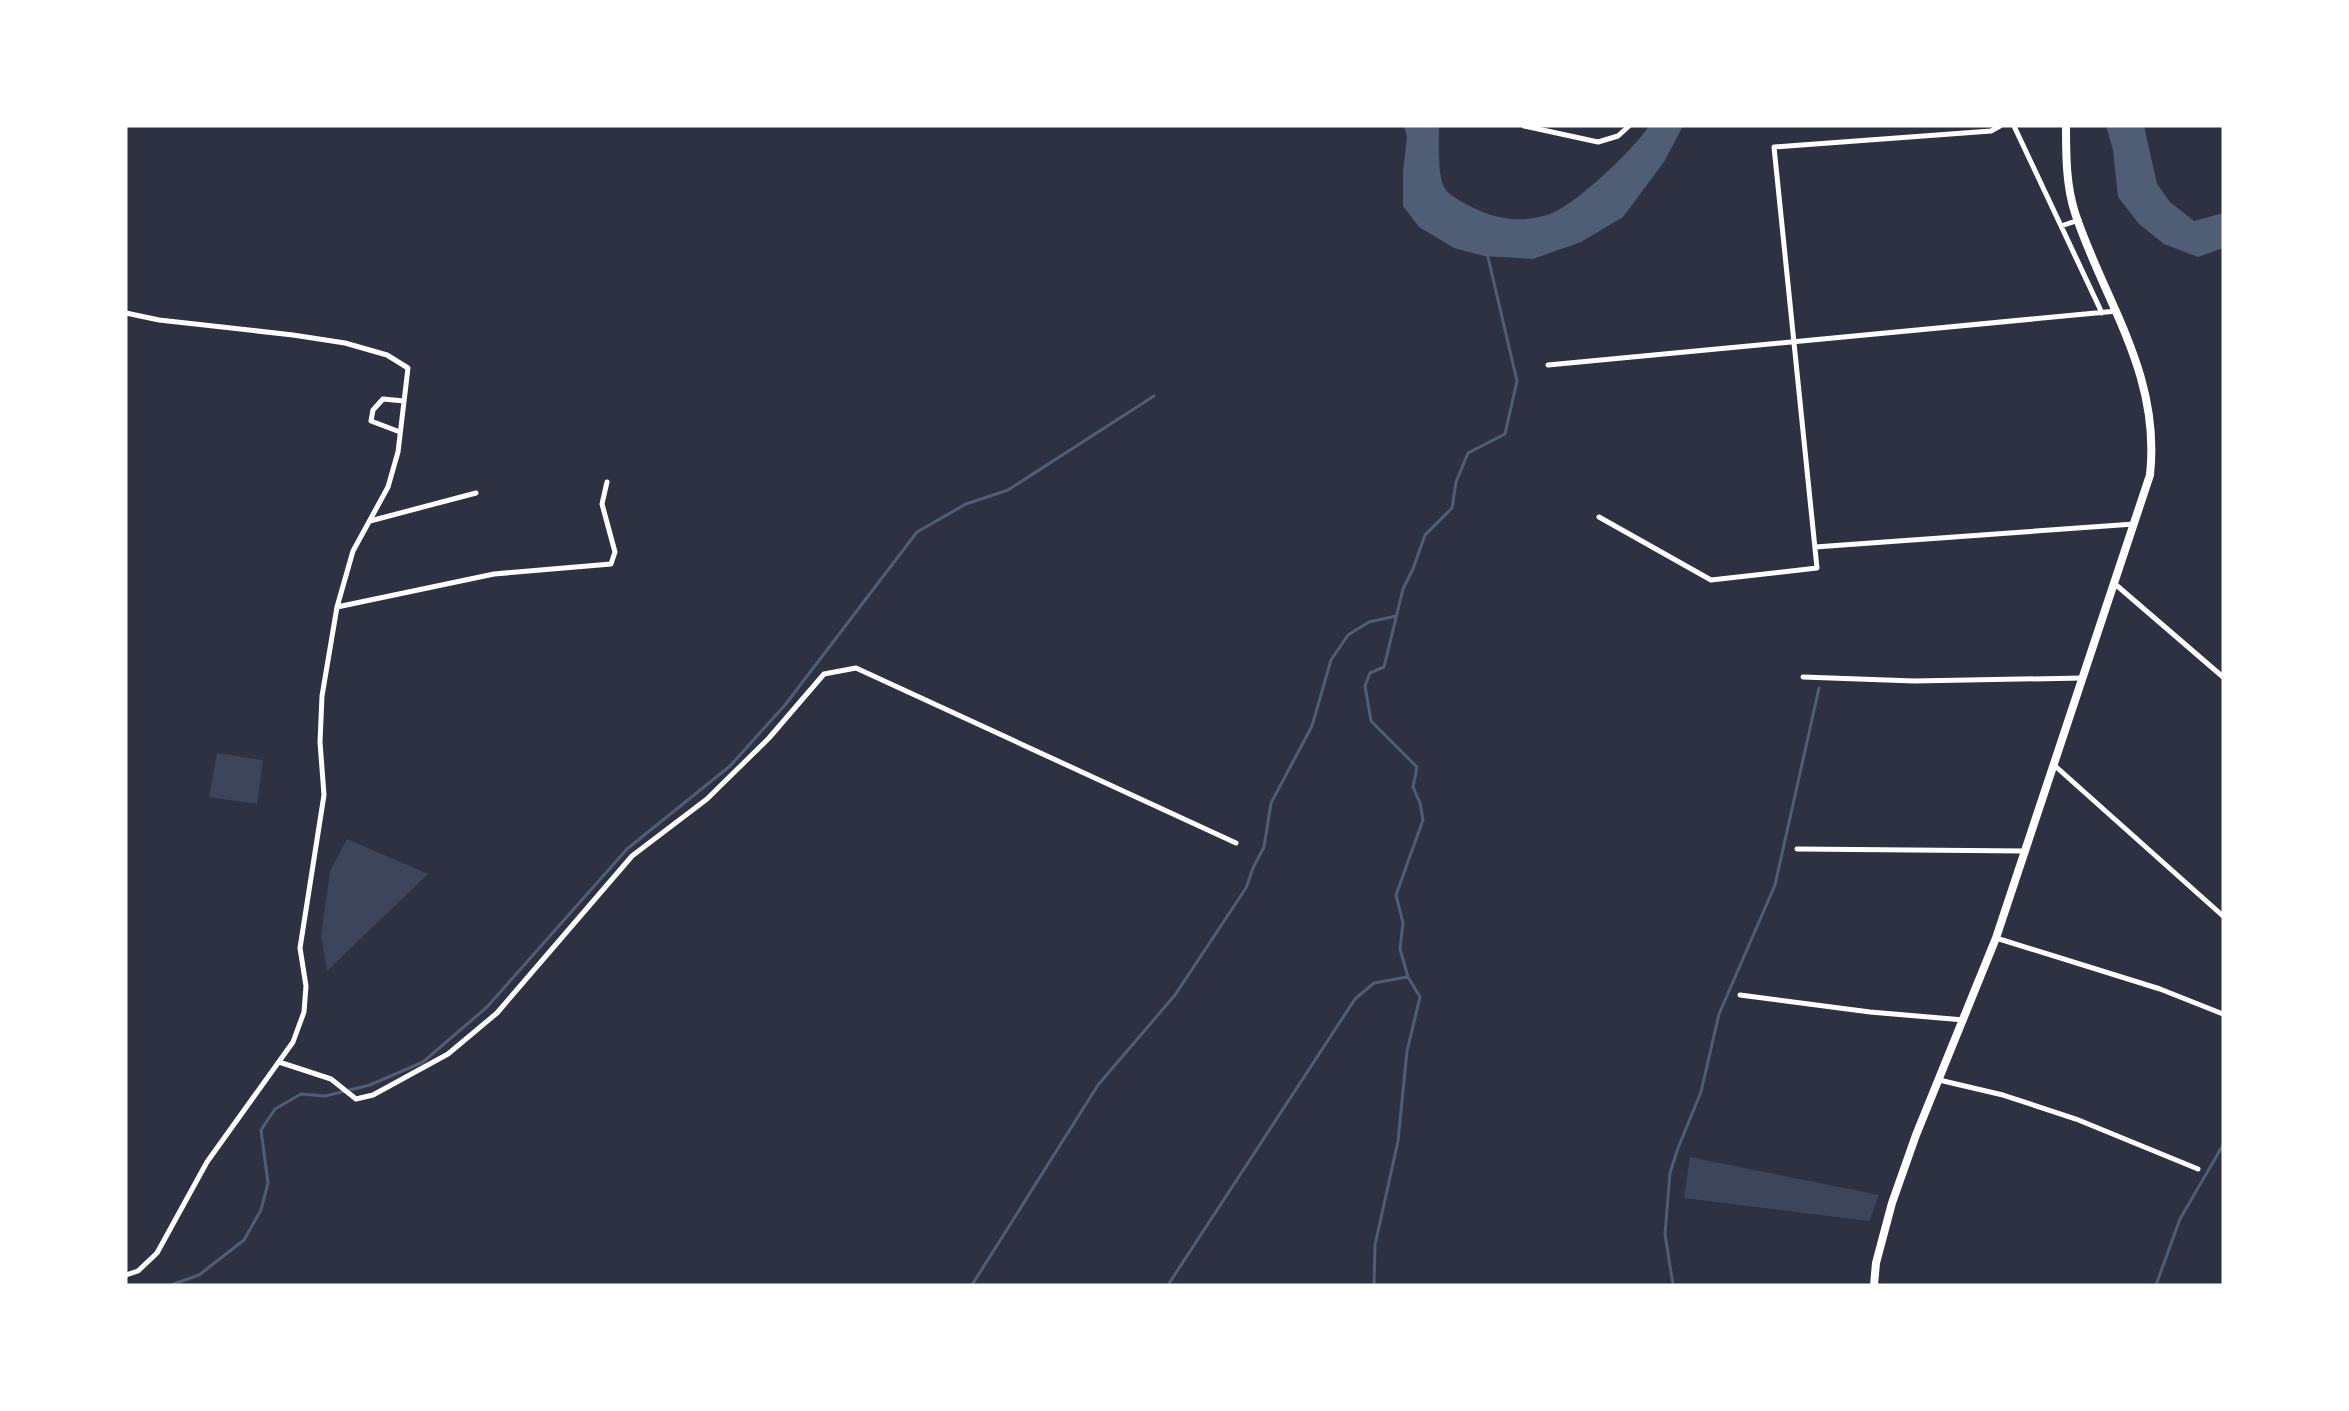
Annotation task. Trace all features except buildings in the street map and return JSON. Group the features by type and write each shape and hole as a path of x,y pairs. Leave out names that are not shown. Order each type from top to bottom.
{"main road":[{"path":"1874,1285 1876,1263 1892,1203 1916,1135 1996,938 2151,475 2154,446 2151,416 2137,359 2075,212 2067,171 2066,126"}],"street":[{"path":"1524,126 1599,142 1618,136 1629,126"},
{"path":"1599,517 1711,580 1817,568 1774,147 1991,131 2000,126"},
{"path":"2014,126 2102,313"},
{"path":"2061,226 2079,220"},
{"path":"1548,365 2117,311"},
{"path":"126,313 159,320 345,343 387,355 408,369 398,452 388,487 353,551 337,607 322,696 320,742 324,795 300,948 306,986 304,1012 293,1042 207,1162 158,1253 138,1271 126,1275"},
{"path":"400,432 371,421 373,410 383,399 404,401"},
{"path":"337,607 494,574 611,564 615,552 602,504 608,482"},
{"path":"370,521 476,493"},
{"path":"1815,547 2134,524"},
{"path":"2115,584 2223,677"},
{"path":"279,1062 331,1079 356,1099 373,1095 448,1054 497,1013 632,856 707,800 769,738 824,674 856,668 1236,843"},
{"path":"1803,677 1914,681 2083,678"},
{"path":"2054,765 2223,915"},
{"path":"1797,849 2025,851"},
{"path":"1996,938 2160,989 2223,1014"},
{"path":"1740,995 1870,1012 1964,1020"},
{"path":"1939,1080 2003,1095 2076,1119 2198,1169"}],"shaded area":[{"path":"1404,126 1439,126 1442,183 1456,199 1494,216 1524,219 1547,215 1558,210 1587,190 1617,162 1649,126 1683,126 1664,162 1623,217 1581,242 1533,259 1484,256 1454,248 1419,227 1403,206 1403,172 1407,137"},
{"path":"2106,126 2144,126 2157,184 2170,202 2194,221 2223,213 2223,248 2198,257 2164,244 2139,224 2118,197 2113,150"},
{"path":"217,753 263,760 257,804 209,797"},
{"path":"347,839 428,874 327,971 321,935 330,871"},
{"path":"1690,1157 1879,1195 1869,1221 1684,1198"}],"waterway":[{"path":"1374,1285 1375,1245 1398,1141 1407,1051 1420,997 1408,977 1400,949 1403,923 1396,895 1423,820 1420,803 1413,787 1417,767 1371,721 1365,686 1370,673 1384,667 1403,589 1425,535 1452,508 1456,482 1468,453 1505,434 1517,381 1487,253"},
{"path":"171,1285 199,1275 244,1240 261,1210 268,1183 261,1130 275,1109 301,1094 325,1096 370,1085 423,1062 487,1007 627,849 730,766 785,705 917,532 966,504 1008,490 1154,396"},
{"path":"972,1285 1098,1085 1175,995 1246,888 1264,847 1271,803 1312,726 1331,660 1348,635 1369,622 1396,616"},
{"path":"1673,1285 1665,1234 1670,1173 1701,1092 1719,1014 1775,885 1819,688"},
{"path":"1168,1285 1355,999 1374,983 1407,977"},
{"path":"2156,1285 2180,1219 2223,1145"}]}
